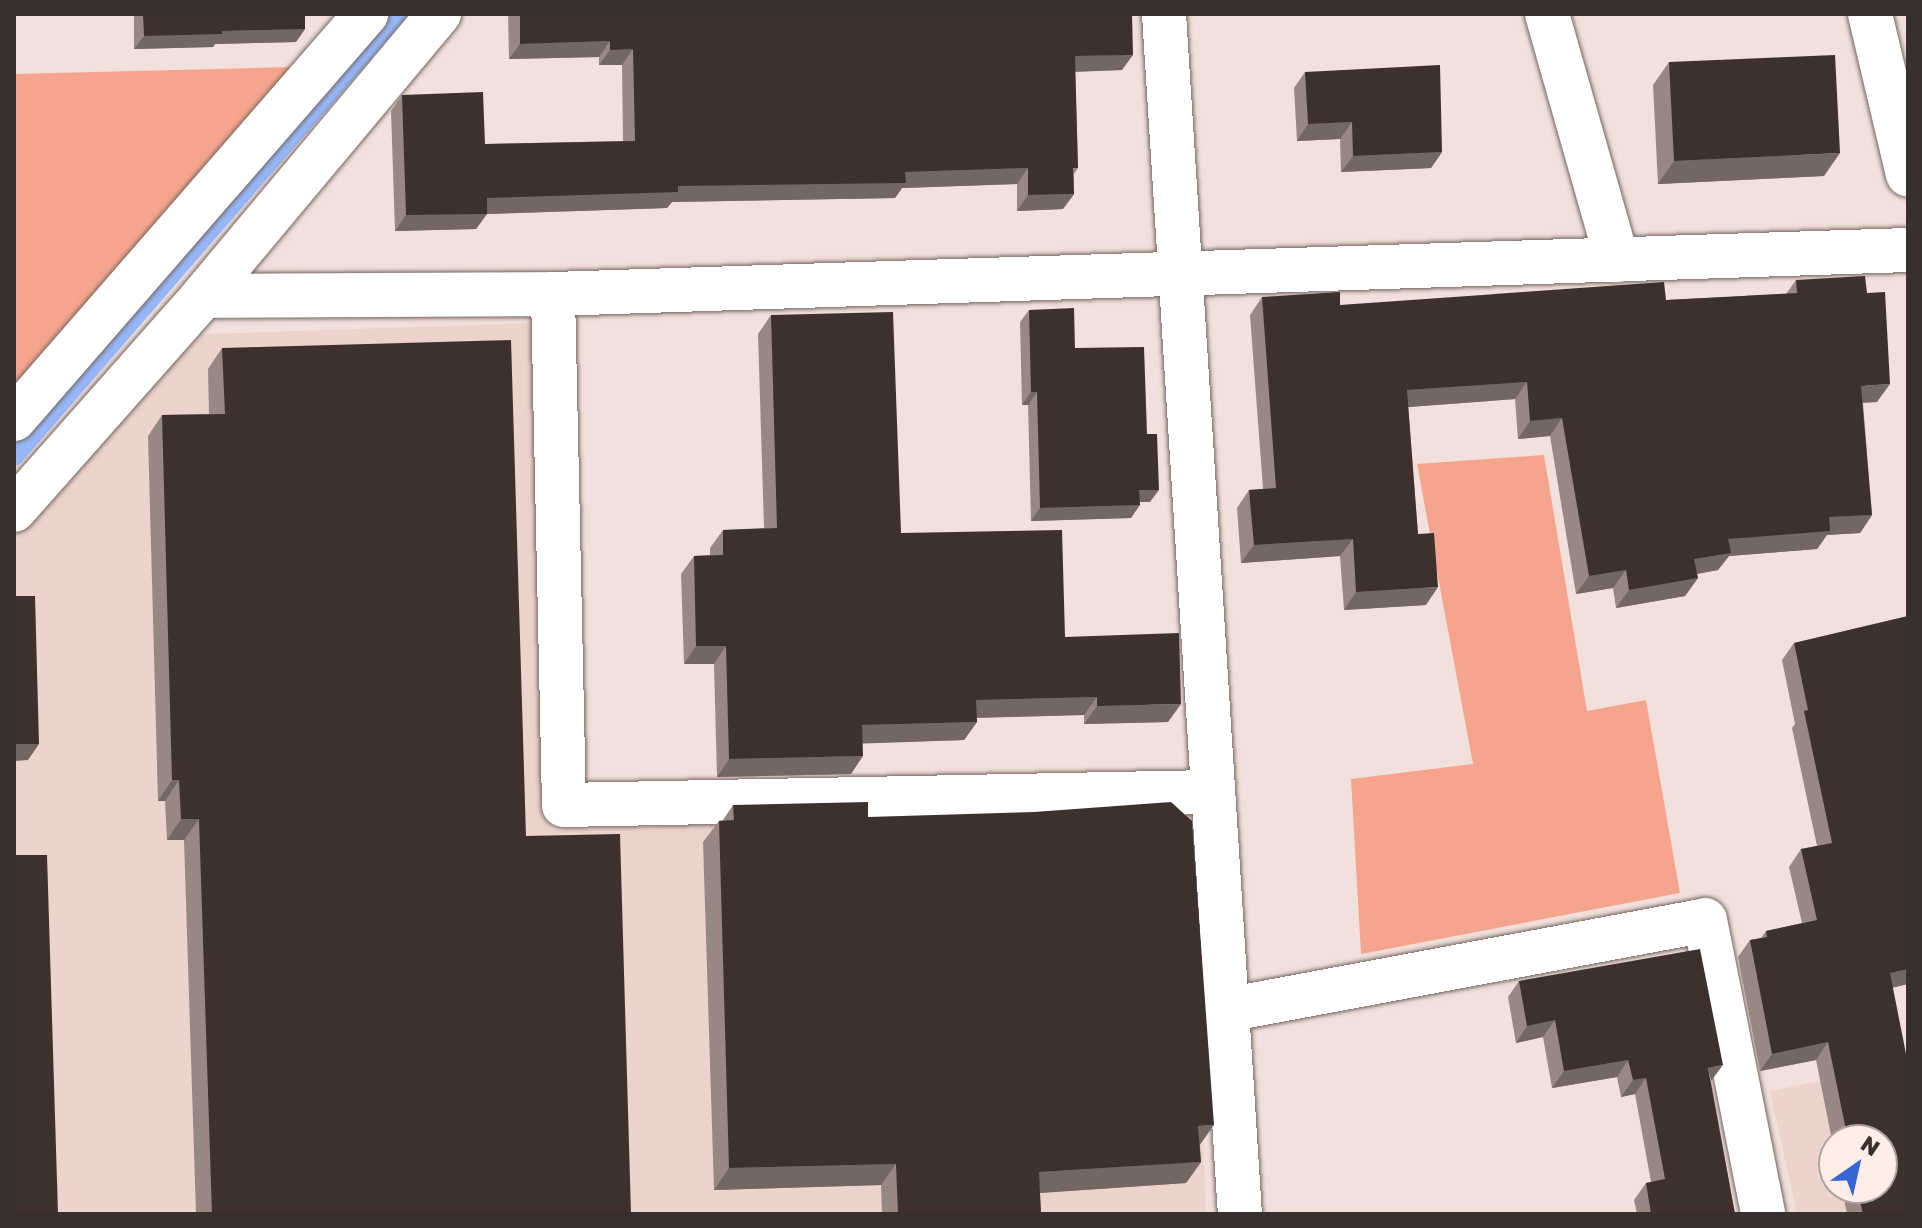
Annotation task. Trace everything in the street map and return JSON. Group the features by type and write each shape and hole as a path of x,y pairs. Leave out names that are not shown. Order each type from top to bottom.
{"street":[{"path":"14,419 366,14"},
{"path":"14,510 203,296 439,14"},
{"path":"1164,14 1240,1214"},
{"path":"1547,14 1617,260"},
{"path":"1870,14 1908,175"},
{"path":"203,296 553,294 1182,276 1908,250"},
{"path":"553,294 564,805 1213,792"},
{"path":"1226,1010 1705,920 1763,1214"}],"shaded area":[{"path":"291,67 14,391 14,74"},
{"path":"532,323 551,830 1191,809 1206,1214 14,1214 14,532 182,335"},
{"path":"1544,455 1587,711 1646,700 1680,893 1361,954 1351,779 1473,764 1417,464"},
{"path":"1908,1063 1908,1214 1797,1214 1770,1091"}],"building":[{"path":"143,14 305,14 305,29 144,36"},
{"path":"520,14 1132,14 1133,55 1075,56 1078,168 1073,168 1074,194 1028,195 1028,168 905,172 906,183 678,186 678,192 487,198 487,214 406,215 402,95 483,92 485,144 635,141 633,49 610,50 610,41 520,44"},
{"path":"1835,55 1840,153 1674,161 1669,62"},
{"path":"1440,65 1442,152 1353,156 1352,122 1308,124 1305,72"},
{"path":"1865,276 1867,293 1885,292 1890,384 1861,386 1872,515 1829,517 1830,531 1728,539 1731,553 1694,559 1698,578 1629,590 1626,570 1589,576 1562,418 1530,421 1527,382 1407,390 1418,534 1434,533 1438,587 1356,592 1353,539 1254,545 1249,490 1276,488 1262,297 1340,292 1340,305 1664,282 1666,300 1797,293 1796,280"},
{"path":"1074,308 1075,348 1144,347 1147,434 1157,434 1159,490 1139,490 1140,505 1040,508 1037,392 1031,392 1029,310"},
{"path":"893,312 901,533 1062,530 1065,637 1179,633 1181,704 1097,706 1097,697 976,700 977,722 862,725 863,756 729,759 726,646 696,646 694,556 723,555 723,530 777,528 771,315"},
{"path":"511,340 526,836 620,834 631,1214 212,1214 199,819 181,819 179,780 172,780 162,415 225,414 222,348"},
{"path":"14,596 35,596 39,744 14,744"},
{"path":"1908,616 1908,969 1890,973 1908,1064 1908,1214 1863,1214 1861,1204 1898,1204 1898,1124 1845,1124 1828,1042 1772,1054 1750,940 1767,937 1766,931 1817,920 1801,849 1832,843 1804,711 1808,710 1794,643"},
{"path":"868,802 868,817 1034,812 1171,802 1192,821 1214,1125 1198,1126 1201,1162 1039,1172 1041,1214 898,1214 896,1164 729,1168 719,821 734,820 733,805"},
{"path":"14,855 47,855 58,1214 14,1214"},
{"path":"1700,949 1723,1065 1708,1068 1735,1214 1651,1214 1646,1183 1665,1179 1646,1078 1633,1080 1628,1060 1564,1071 1555,1020 1527,1026 1519,981"}],"waterway":[{"path":"14,457 398,14"}]}
